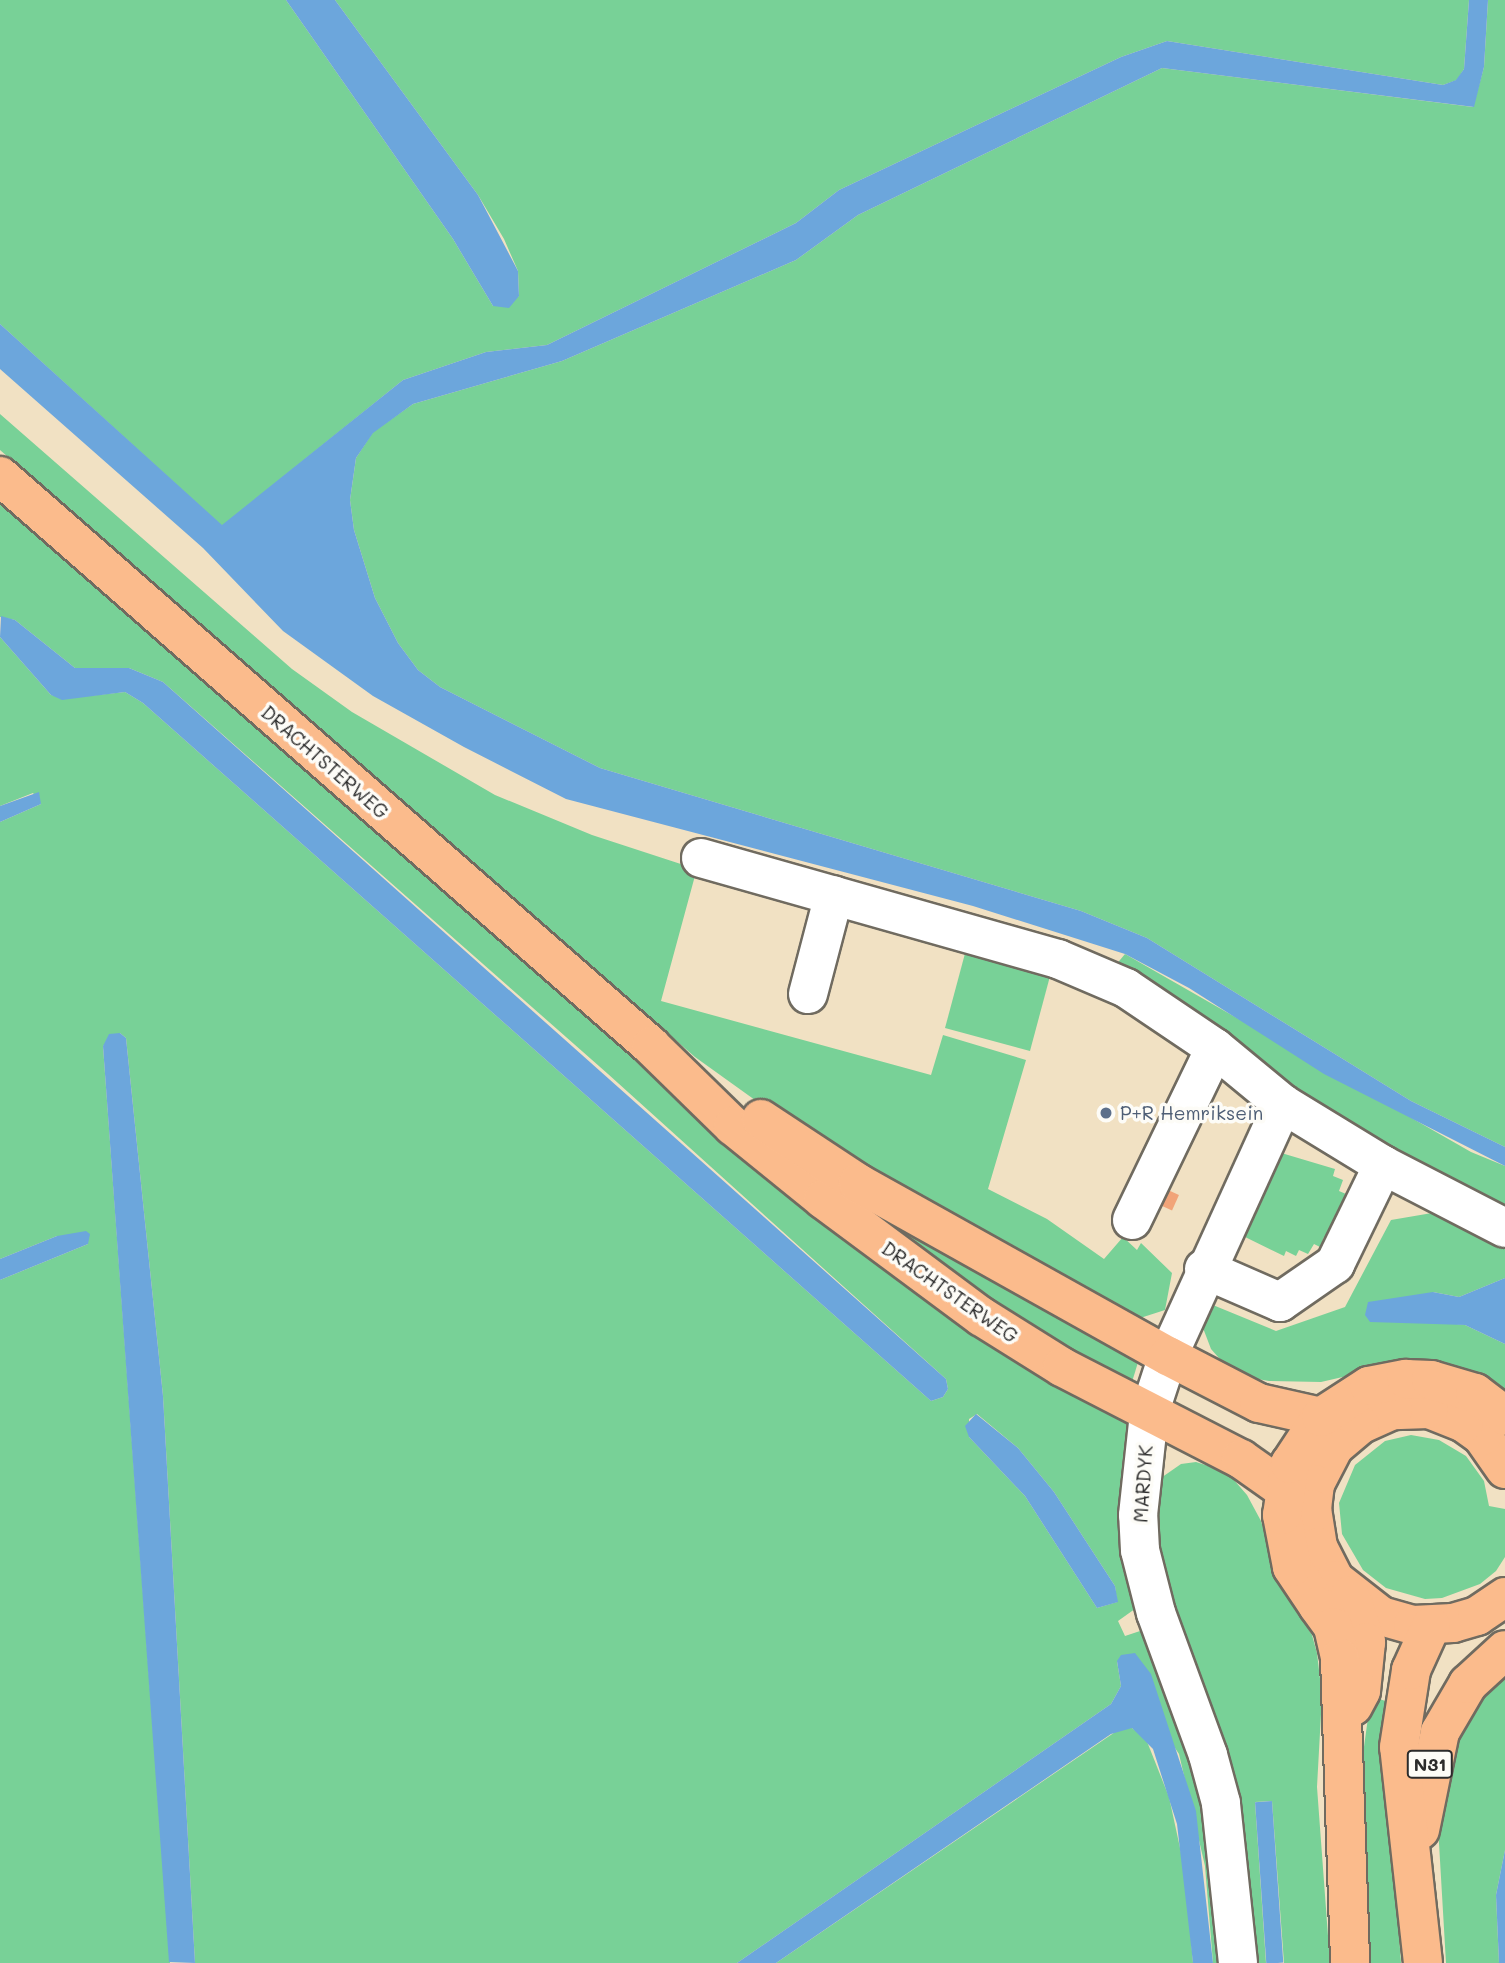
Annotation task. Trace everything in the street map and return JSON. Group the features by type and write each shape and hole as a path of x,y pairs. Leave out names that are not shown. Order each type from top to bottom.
{"main road":[{"name":"DRACHTSTERWEG","path":"0,476 651,1046 733,1126 938,1287 1062,1367 1241,1459 1298,1499"},
{"name":"DRACHTSTERWEG","path":"651,1046 858,1183 1168,1356 1259,1403 1321,1417"},
{"path":"1350,1963 1341,1782 1345,1720 1361,1691 1366,1663 1362,1619 1334,1600 1325,1563 1298,1499 1300,1444 1321,1417 1369,1386 1406,1379 1431,1380 1475,1393 1505,1416"},
{"path":"1298,1499 1315,1484 1334,1447 1360,1425 1394,1410 1429,1409 1464,1423 1482,1436 1505,1469"},
{"path":"1334,1600 1396,1622 1431,1626 1477,1616 1505,1597"},
{"name":"N31","path":"1423,1963 1419,1902 1399,1748 1411,1670 1431,1626"},
{"name":"N31","path":"1419,1902 1421,1814 1440,1732 1468,1684 1505,1650"}],"street":[{"path":"701,858 1058,959 1126,988 1215,1048 1283,1104 1383,1165 1505,1228"},
{"path":"808,994 834,895"},
{"path":"1132,1220 1215,1048"},
{"name":"MARDYK","path":"1238,1963 1221,1803 1208,1755 1156,1613 1140,1550 1139,1492 1149,1414 1168,1356 1204,1269 1283,1104"},
{"path":"1204,1269 1280,1302 1335,1264 1383,1165"}],"green space":[{"path":"0,0 286,0 453,239 493,306 519,296 518,271 504,239 478,195 335,0 1469,0 1464,69 1457,80 1443,85 1167,41 1121,57 839,190 796,223 547,345 486,352 403,380 222,526 0,324"},
{"path":"1488,0 1505,0 1505,1147 1411,1101 1147,938 1081,911 600,768 440,687 418,670 398,643 375,598 354,530 350,500 356,458 373,432 413,404 562,361 796,260 858,215 1162,68 1473,107 1484,67"},
{"path":"0,414 292,669 352,712 495,795 592,835 693,868 696,872 661,1001 931,1075 943,1035 1026,1060 988,1189 1047,1219 1104,1259 1123,1237 1137,1250 1141,1243 1172,1273 1165,1310 1134,1320 805,1136 695,1057 0,450"},
{"path":"0,499 685,1103 1115,1408 1129,1424 1139,1606 1118,1621 1125,1636 1146,1629 1200,1758 1232,1963 1213,1963 1205,1866 1179,1754 1117,1661 1121,1686 1111,1704 737,1963 195,1963 163,1396 126,1038 120,1033 103,1046 170,1963 0,1963 0,1280 88,1244 57,1236 0,1259 0,822 41,804 33,793 0,806 0,637 51,695 69,698 125,692 143,703 931,1401 943,1397 948,1389 946,1379 608,1074 163,682 129,668 75,668 15,620 0,617","holes":["977,1414 1018,1448 1054,1492 1115,1586 1117,1602 1097,1608 1025,1496 969,1437 969,1419"]},
{"path":"967,946 1052,969 1030,1051 945,1028"},
{"path":"1125,954 1471,1152 1505,1166 1505,1215 1312,1102 1115,966"},
{"path":"1278,1152 1335,1169 1333,1176 1343,1180 1339,1191 1346,1194 1344,1207 1329,1238 1324,1237 1320,1247 1314,1244 1308,1254 1299,1250 1296,1256 1286,1251 1284,1256 1239,1234"},
{"path":"835,1186 1139,1359 1132,1382 986,1307"},
{"path":"1432,1213 1505,1246 1505,1278 1459,1297 1433,1292 1431,1321 1465,1325 1505,1344 1505,1397 1399,1364 1321,1382 1269,1381 1246,1377 1226,1366 1211,1349 1203,1328 1208,1303 1276,1331 1345,1307 1391,1220"},
{"path":"1411,1435 1439,1440 1466,1456 1484,1481 1489,1506 1505,1509 1505,1557 1496,1571 1480,1584 1442,1598 1425,1599 1386,1588 1363,1570 1342,1534 1339,1503 1355,1465 1385,1441"},
{"path":"1196,1462 1227,1472 1247,1495 1261,1521 1281,1585 1312,1635 1317,1653 1322,1696 1317,1787 1330,1963 1284,1963 1272,1801 1255,1802 1266,1963 1249,1963 1152,1548 1158,1480 1181,1464"},
{"path":"1505,1667 1505,1850 1496,1895 1499,1963 1446,1963 1436,1792 1465,1709"},
{"path":"1371,1696 1391,1703 1387,1765 1401,1963 1371,1963 1361,1825 1363,1754"},
{"path":"1121,1728 1132,1728 1146,1739 1169,1797 1185,1871 1193,1963 776,1963"}],"water":[{"path":"286,0 335,0 478,195 518,271 519,296 509,308 493,306 453,239"},
{"path":"1469,0 1488,0 1484,67 1474,107 1162,68 858,215 796,260 562,361 413,404 373,433 356,458 350,500 354,530 375,598 398,643 418,670 440,687 600,768 1081,911 1147,938 1411,1101 1505,1147 1505,1166 1324,1074 1189,988 1125,954 973,906 566,799 464,747 373,696 283,631 203,548 0,369 0,324 222,525 403,380 486,352 547,345 796,223 839,190 1121,57 1167,41 1443,85 1456,80 1464,69"},
{"path":"1,616 15,620 75,668 129,668 163,682 946,1379 948,1389 943,1397 931,1401 143,703 125,692 62,700 51,695 0,637"},
{"path":"39,792 41,804 0,822 0,806"},
{"path":"120,1033 126,1038 163,1396 195,1963 169,1962 103,1046 109,1034"},
{"path":"86,1231 90,1234 88,1244 0,1280 0,1259 57,1236"},
{"path":"1505,1278 1505,1344 1465,1325 1370,1322 1365,1315 1368,1302 1433,1292 1459,1297"},
{"path":"976,1414 1018,1448 1054,1492 1115,1586 1118,1602 1097,1608 1025,1496 969,1437 965,1426"},
{"path":"1135,1653 1151,1674 1196,1811 1213,1963 1193,1963 1177,1824 1153,1749 1132,1728 1111,1734 776,1963 737,1963 1111,1704 1121,1686 1117,1661 1121,1655"},
{"path":"1272,1801 1283,1963 1266,1963 1255,1802"},
{"path":"1505,1850 1505,1963 1499,1963 1496,1895"}],"building":[{"path":"1168,1190 1179,1195 1172,1210 1161,1206"}],"place":[{"name":"P+R Hemriksein","path":"1106,1113"}]}
